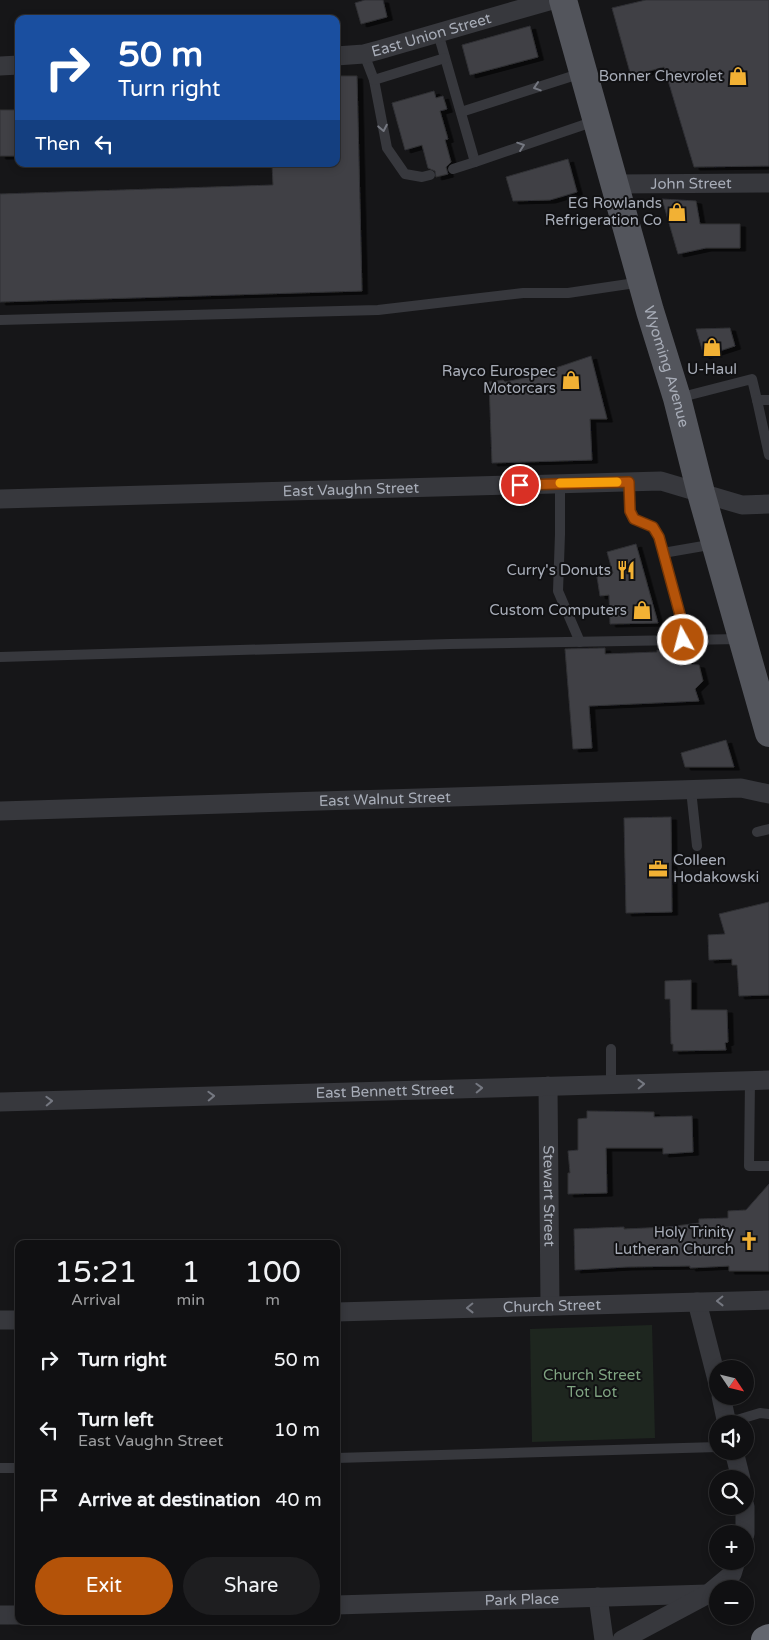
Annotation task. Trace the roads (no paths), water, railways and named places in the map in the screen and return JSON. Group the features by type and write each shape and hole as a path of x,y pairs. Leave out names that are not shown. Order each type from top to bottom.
{"highway":[{"path":"765,1640 769,1638"}],"main road":[{"name":"Wyoming Avenue","path":"562,0 677,398 701,493 769,733"}],"street":[{"name":"East Union Street","path":"340,56 364,54 552,0"},
{"path":"0,66 15,65"},
{"name":"John Street","path":"615,184 769,183"},
{"name":"East Vaughn Street","path":"0,499 660,481 742,505 769,504"},
{"name":"East Walnut Street","path":"0,811 746,788 769,794"},
{"name":"East Bennett Street","path":"0,1102 769,1080"},
{"name":"Stewart Street","path":"548,1086 550,1306"},
{"name":"Church Street","path":"340,1312 769,1300"},
{"path":"697,1302 712,1360"},
{"path":"0,1320 15,1320"},
{"path":"622,1640 708,1594 732,1574 733,1570"},
{"name":"Park Place","path":"340,1605 708,1594"},
{"path":"598,1597 604,1640"},
{"path":"0,1615 15,1615"}],"lane":[{"path":"438,33 475,162"},
{"path":"364,54 374,80 387,148 405,174 422,178 430,175"},
{"path":"374,80 445,58"},
{"path":"461,112 583,72"},
{"path":"453,169 596,121"},
{"path":"0,320 378,310 523,293 568,293 642,282"},
{"path":"677,398 752,379 756,400 764,413 769,455"},
{"path":"756,400 769,400"},
{"path":"629,482 630,511 634,519 653,527 659,537 682,622 683,640"},
{"path":"560,484 558,591 580,642"},
{"path":"663,552 716,543"},
{"path":"0,657 742,639"},
{"path":"691,790 697,846"},
{"path":"757,832 769,829"},
{"path":"611,1049 611,1084"},
{"path":"750,1080 748,1166 769,1166"},
{"path":"753,1415 760,1413 769,1414"},
{"path":"340,1458 709,1447"},
{"path":"0,1468 15,1468"}],"place":[{"name":"Bonner Chevrolet","path":"738,76"},
{"name":"EG Rowlands Refrigeration Co","path":"677,212"},
{"name":"U-Haul","path":"712,347"},
{"name":"Rayco Eurospec Motorcars","path":"571,380"},
{"name":"Curry's Donuts","path":"626,570"},
{"name":"Custom Computers","path":"642,610"},
{"name":"Colleen Hodakowski","path":"658,869"},
{"name":"Holy Trinity Lutheran Church","path":"749,1241"}],"park label":[{"name":"Church Street Tot Lot","path":"592,1384"}]}
